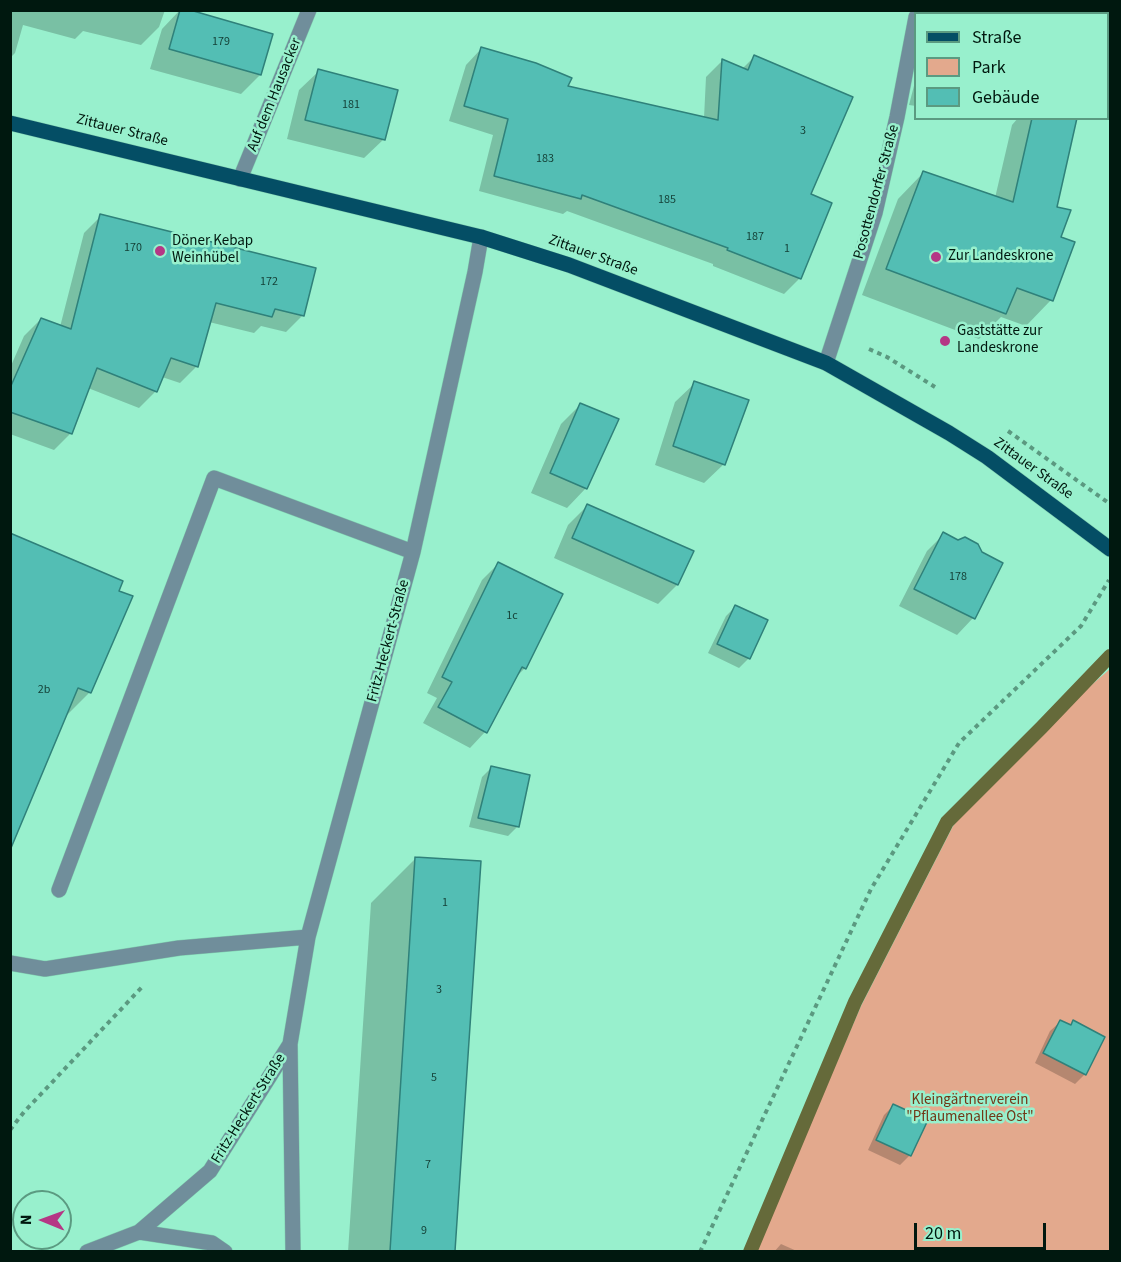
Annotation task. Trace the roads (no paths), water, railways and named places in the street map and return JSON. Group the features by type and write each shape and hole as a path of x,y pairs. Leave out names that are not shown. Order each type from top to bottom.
{"main road":[{"name":"Zittauer Straße","path":"10,123 481,237 569,265 826,363 987,457 1110,549"}],"street":[{"name":"Auf dem Hausacker","path":"240,179 309,10"},
{"name":"Posottendorfer Straße","path":"826,363 875,213 897,117 914,25"},
{"name":"Fritz-Heckert-Straße","path":"293,1251 290,1044 308,937 413,552 481,237"},
{"path":"59,890 214,478 413,552"},
{"path":"10,963 45,969 179,948 308,937"},
{"name":"Fritz-Heckert-Straße","path":"139,1232 210,1171 290,1044"},
{"path":"87,1251 139,1232 212,1243 225,1251"}],"waterway":[{"path":"750,1252 855,1002 947,822 1110,656"}],"place":[{"name":"Döner Kebap Weinhübel","path":"160,251"},
{"name":"Zur Landeskrone","path":"936,257"},
{"name":"Gaststätte zur Landeskrone","path":"945,341"}],"park label":[{"name":"Kleingärtnerverein \"Pflaumenallee Ost\"","path":"970,1110"}]}
